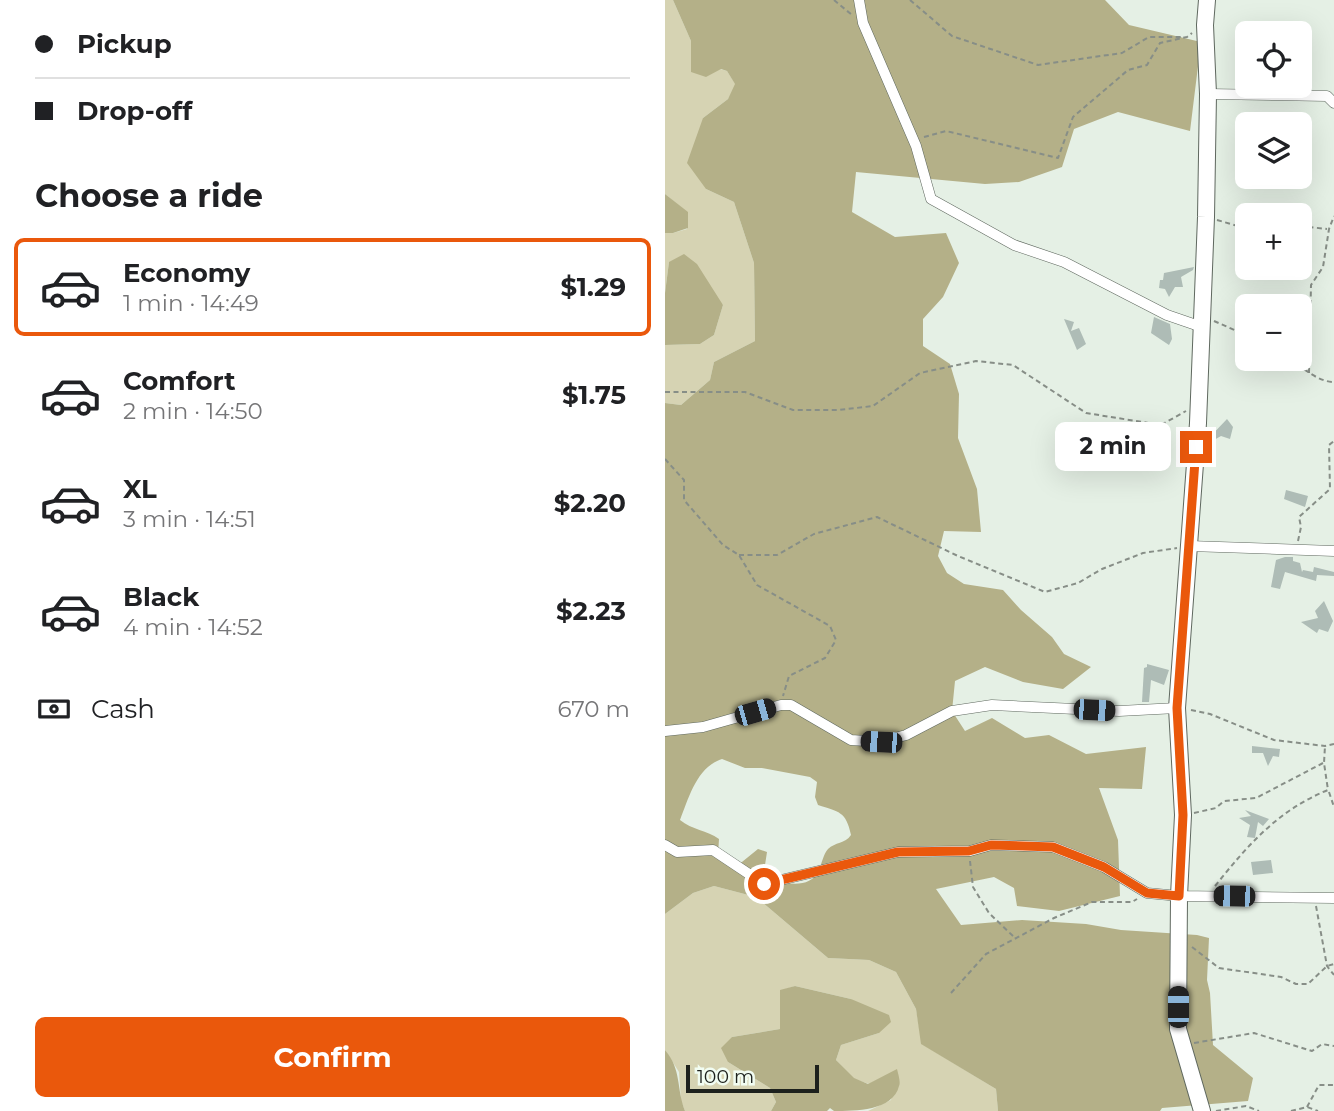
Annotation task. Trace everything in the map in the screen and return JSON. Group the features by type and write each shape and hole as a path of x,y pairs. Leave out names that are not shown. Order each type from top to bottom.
{"main road":[{"path":"1202,1111 1178,1029 1179,896 1183,815 1177,708 1199,404 1206,217 1207,0"}],"street":[{"path":"859,0 863,23 916,146 931,199 1014,245 1065,262 1167,315 1202,321"},
{"path":"1208,94 1328,96 1334,103"},
{"path":"1189,546 1334,551"},
{"path":"665,731 703,727 781,705 791,705 851,740 881,742 907,735 952,711 992,705 1119,711 1177,708"},
{"path":"665,845 677,852 713,850 764,884 898,852 969,851 991,845 1053,847 1104,867 1147,893 1179,896 1334,898"}],"path":[{"path":"834,0 863,23"},
{"path":"910,0 952,36 1038,65 1122,53 1149,37 1187,37"},
{"path":"916,146 926,136 946,131 1058,158 1073,117 1128,70 1147,65 1160,43 1187,37 1205,25"},
{"path":"1309,373 1311,285 1323,267 1329,229 1334,216"},
{"path":"1206,217 1235,225"},
{"path":"1312,227 1329,229"},
{"path":"1202,321 1235,332"},
{"path":"665,392 745,392 793,410 839,410 873,406 920,373 976,361 1013,365 1086,413 1161,425 1199,404"},
{"path":"1306,371 1328,383 1334,382"},
{"path":"1296,549 1301,527 1299,517 1330,489 1329,444 1334,441"},
{"path":"665,459 684,480 684,500 723,545 739,555 757,585 830,626 835,640 825,658 789,676 781,705"},
{"path":"739,555 777,555 814,534 877,517 1045,592 1078,583 1102,569 1143,553 1189,546"},
{"path":"1177,708 1210,714 1273,740 1325,746 1334,744"},
{"path":"1325,746 1328,790 1334,807"},
{"path":"1183,815 1216,808 1224,801 1256,797 1324,762"},
{"path":"1208,896 1262,832 1304,800 1328,790"},
{"path":"969,851 972,887 989,913 1016,939"},
{"path":"951,993 986,954 1092,902 1132,902 1147,893"},
{"path":"1315,898 1327,966 1334,975"},
{"path":"1179,940 1202,953 1219,968 1281,977 1296,985 1308,984 1327,966 1334,964"},
{"path":"1182,1045 1223,1036 1254,1033 1312,1051 1322,1044 1334,1046"},
{"path":"1307,1107 1319,1084 1334,1085"},
{"path":"1215,1111 1246,1105 1259,1111"},
{"path":"1291,1111 1307,1107 1318,1111"}],"shaded area":[{"path":"665,0 673,0 691,41 691,72 720,69 727,71 736,85 728,99 703,118 706,189 734,202 754,263 755,341 714,362 710,380 681,405 665,403 665,345 700,344 714,335 723,305 669,262 665,293 665,233 687,229 688,213 665,194"},
{"path":"673,0 1105,0 1129,25 1201,42 1190,131 1118,112 1074,129 1062,167 1019,182 985,184 856,172 852,212 895,237 946,233 959,263 943,297 923,319 923,346 950,364 959,394 958,438 977,489 981,532 944,531 938,556 947,573 964,584 1003,590 1052,637 1064,654 1091,667 1063,689 1023,682 985,667 955,681 952,711 965,731 992,718 1025,738 1049,735 1086,754 1146,747 1142,789 1099,788 1118,840 1120,896 1059,911 1017,906 1014,888 994,877 936,889 961,925 1022,920 1086,924 1209,938 1207,980 1213,1045 1253,1078 1248,1101 1162,1108 1160,1111 998,1111 996,1089 921,1044 916,1009 896,972 869,960 828,958 756,897 714,886 693,893 665,914 665,403 681,405 710,380 714,362 755,341 754,263 734,202 706,189 687,163 703,118 728,99 735,84 727,71 721,69 706,77 691,72 691,41","holes":["722,759 745,768 762,768 810,777 817,782 815,797 818,805 836,811 847,821 851,835 828,849 819,870 809,881 794,884 763,878 767,852 758,849 737,866 718,855 719,839 680,820 695,784 713,763"]},
{"path":"665,194 688,212 688,228 665,233"},
{"path":"684,254 697,264 723,305 714,335 700,344 665,345 665,293 669,262"},
{"path":"714,886 756,897 828,958 869,960 896,972 916,1009 922,1044 996,1089 998,1111 868,1111 891,1100 897,1070 869,1084 854,1079 836,1060 841,1045 879,1033 851,999 795,986 780,991 780,1029 732,1037 728,1062 770,1088 776,1102 771,1111 685,1111 681,1101 679,1072 665,1050 665,914 693,893"},
{"path":"795,986 851,999 889,1015 891,1022 879,1033 841,1045 836,1060 854,1078 868,1084 897,1069 900,1084 889,1100 872,1108 852,1111 834,1111 830,1108 827,1111 771,1111 776,1102 770,1088 728,1062 721,1048 732,1037 780,1029 780,990"},
{"path":"665,1050 674,1065 685,1111 665,1111"}],"building":[{"path":"1194,267 1181,277 1183,287 1175,287 1169,297 1165,289 1159,288 1164,273"},
{"path":"1154,317 1170,324 1172,339 1169,345 1151,333"},
{"path":"1064,319 1074,322 1071,331 1079,328 1086,344 1077,350"},
{"path":"1227,419 1233,427 1230,439 1221,436 1207,444 1207,440"},
{"path":"1286,490 1308,496 1305,507 1284,499"},
{"path":"1293,557 1293,561 1300,563 1302,572 1313,572 1314,567 1334,572 1334,576 1317,575 1316,581 1285,572 1280,589 1271,587 1276,560"},
{"path":"1324,601 1333,621 1328,632 1319,629 1317,633 1301,622 1318,618 1315,611"},
{"path":"1147,664 1169,670 1164,685 1151,680 1149,702 1142,702 1144,668"},
{"path":"1252,746 1280,749 1279,757 1273,756 1268,766 1263,753 1252,753"},
{"path":"1245,810 1269,819 1263,826 1258,822 1255,838 1247,837 1250,825 1239,818 1251,816"},
{"path":"1271,860 1273,873 1253,875 1251,862"}],"route":[{"path":"764,884 898,852 969,851 991,845 1053,847 1104,867 1147,893 1179,896 1183,815 1177,708 1196,447"}]}
